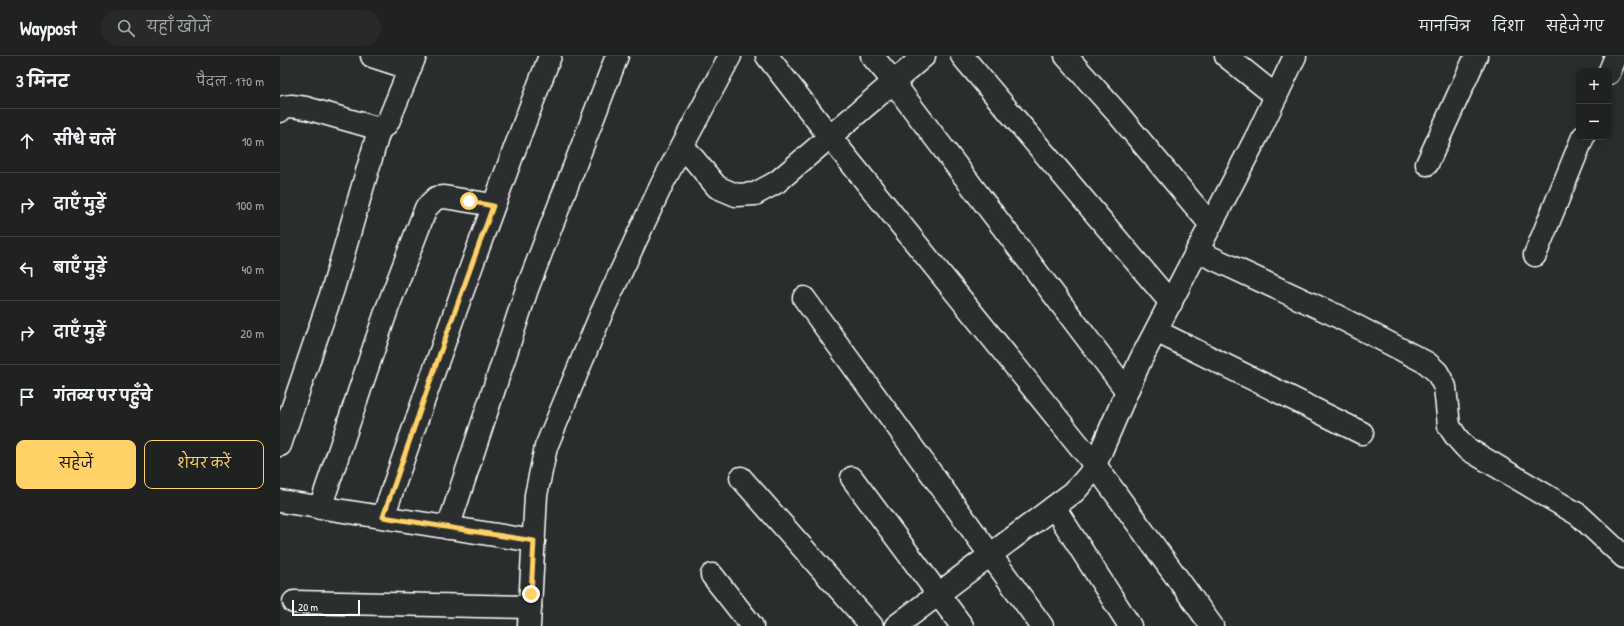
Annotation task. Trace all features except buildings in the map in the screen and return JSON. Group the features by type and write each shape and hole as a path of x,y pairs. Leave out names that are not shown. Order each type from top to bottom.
{"street":[{"path":"280,111 284,107 291,106 306,108 376,128 385,126 388,122 412,62 372,56"},
{"path":"383,517 493,206 550,56"},
{"path":"448,528 527,289 616,56"},
{"path":"294,602 530,616 536,495 546,447 602,312 662,184 730,56"},
{"path":"767,56 830,137 1095,465 1212,626"},
{"path":"872,56 894,82 1127,391"},
{"path":"683,146 717,187 736,194 754,194 777,182 924,56"},
{"path":"962,56 1171,302"},
{"path":"1066,56 1118,114 1211,225"},
{"path":"1226,56 1276,96"},
{"path":"896,626 1082,485 1095,465 1127,391 1171,302 1258,134 1295,56"},
{"path":"1427,164 1476,56"},
{"path":"1611,68 1616,56"},
{"path":"280,445 333,289 380,127"},
{"path":"1535,256 1582,140"},
{"path":"320,508 387,308 426,208 436,198 444,197 493,206"},
{"path":"1198,251 1335,315 1427,363 1437,372 1445,387 1450,426 1457,438 1466,448 1580,515 1624,557"},
{"path":"804,298 1042,626"},
{"path":"1156,332 1362,434"},
{"path":"741,478 872,626"},
{"path":"852,478 962,626"},
{"path":"280,501 534,541"},
{"path":"1054,507 1130,626"},
{"path":"712,575 752,626"}],"route":[{"path":"469,201 493,206 383,517 534,541 531,594"}]}
